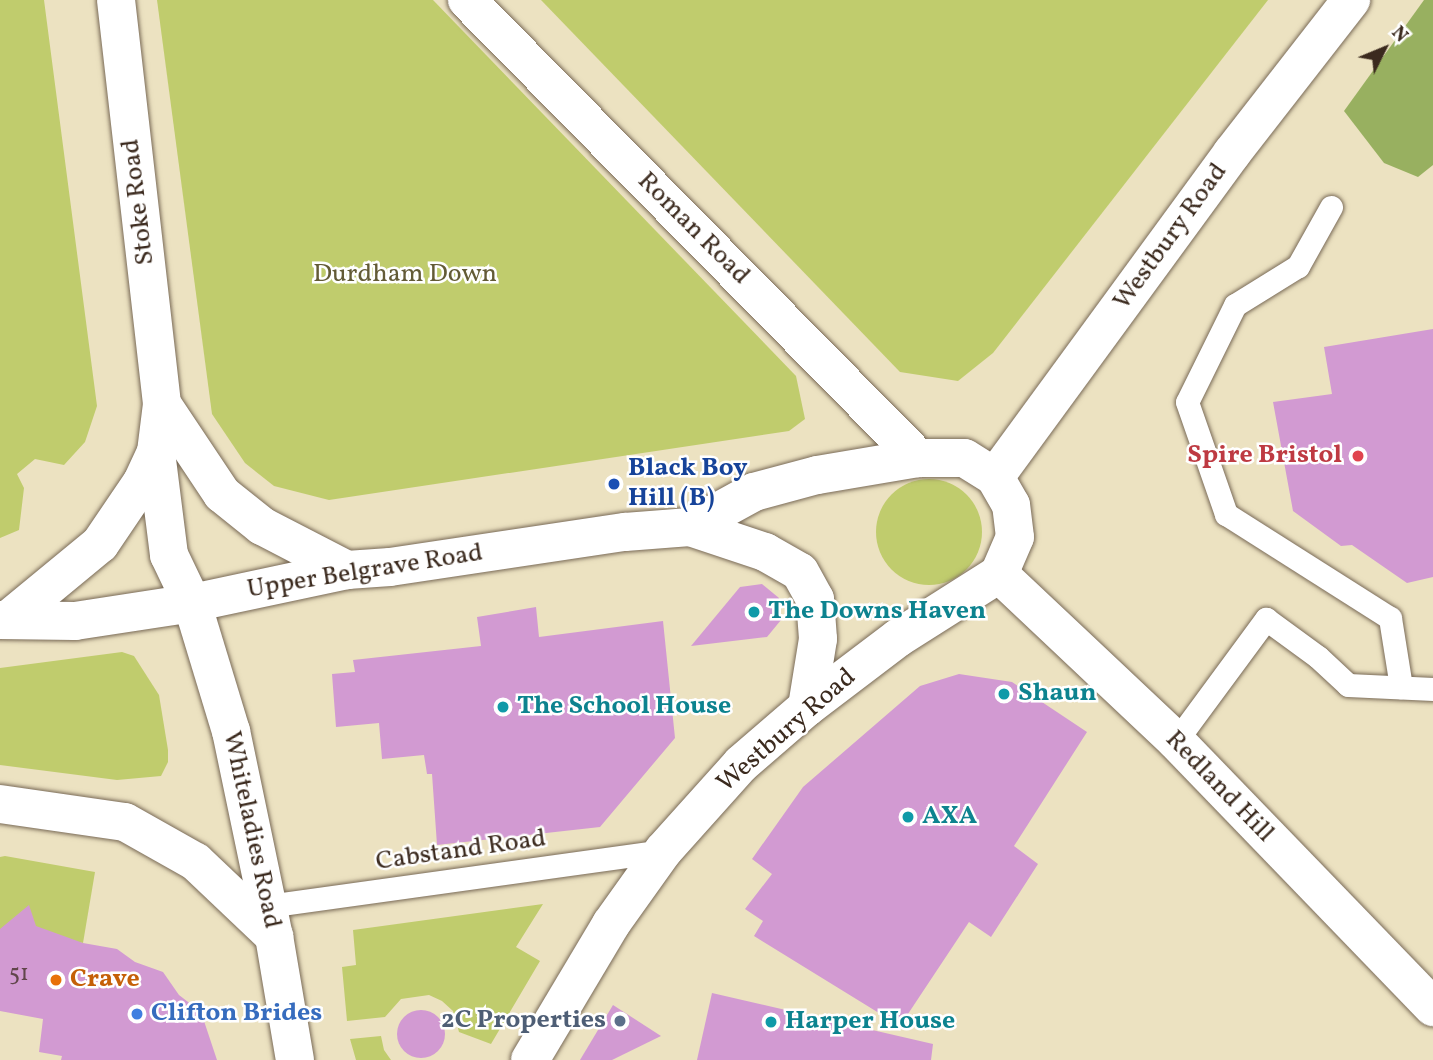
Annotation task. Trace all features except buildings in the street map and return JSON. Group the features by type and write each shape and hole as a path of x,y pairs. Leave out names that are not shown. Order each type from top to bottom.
{"main road":[{"name":"Stoke Road","path":"116,0 162,404 156,453 169,555 191,603"},
{"name":"Roman Road","path":"467,0 919,458"},
{"name":"Westbury Road","path":"1003,491 1232,153 1351,0"},
{"name":"Stoke Road","path":"162,404 222,494 262,526 347,570"},
{"name":"Stoke Road","path":"5,619 100,544 142,482 156,453"},
{"name":"Upper Belgrave Road","path":"690,527 754,492 817,475 919,458 964,458 1003,491"},
{"path":"999,575 1014,537 1003,491"},
{"name":"Upper Belgrave Road","path":"5,619 75,621 191,603 347,570 390,567 625,532 690,527 765,552 800,572 815,599 818,639 807,707"},
{"name":"Westbury Road","path":"530,1060 611,924 663,851 740,764 807,707 898,638 999,575"},
{"name":"Redland Hill","path":"999,575 1176,741 1433,1007"},
{"name":"Whiteladies Road","path":"191,603 231,731 271,921 295,1060"},
{"path":"0,804 125,822 196,862 271,921"}],"lane":[{"path":"1331,207 1298,267 1235,305 1187,402 1226,514 1390,618 1401,687"},
{"path":"1176,741 1266,619 1318,657 1348,685 1433,689"},
{"name":"Cabstand Road","path":"271,921 663,851"}],"green space":[{"path":"0,0 44,0 97,406 85,442 64,465 35,459 17,474 24,488 19,530 0,538"},
{"name":"Durdham Down","path":"157,0 433,0 796,376 805,419 789,431 329,500 274,486 245,463 212,414"},
{"path":"541,0 1268,0 993,353 958,381 900,372"},
{"path":"1424,0 1433,0 1433,165 1418,177 1384,163 1344,111"},
{"path":"929,479 949,483 967,494 978,512 982,532 978,552 967,570 949,581 929,585 909,581 891,570 880,552 876,532 880,512 891,494 909,483"},
{"path":"122,652 134,656 159,695 168,750 168,762 161,776 117,780 0,765 0,668"},
{"path":"0,857 95,872 83,943 0,929"},
{"path":"543,904 516,947 540,961 491,1044 459,1032 453,1011 442,1001 429,995 401,999 385,1017 347,1021 342,967 356,965 353,930"},
{"path":"381,1036 384,1050 391,1060 356,1060 350,1039"}],"place":[{"name":"Spire Bristol","path":"1358,456"},
{"name":"Black Boy Hill (B)","path":"614,484"},
{"name":"The Downs Haven","path":"754,612"},
{"name":"Shaun","path":"1004,694"},
{"name":"The School House","path":"503,707"},
{"name":"AXA","path":"908,817"},
{"name":"Crave","path":"56,980"},
{"name":"Clifton Brides","path":"137,1014"},
{"name":"2C Properties","path":"620,1021"},
{"name":"Harper House","path":"771,1022"}]}
